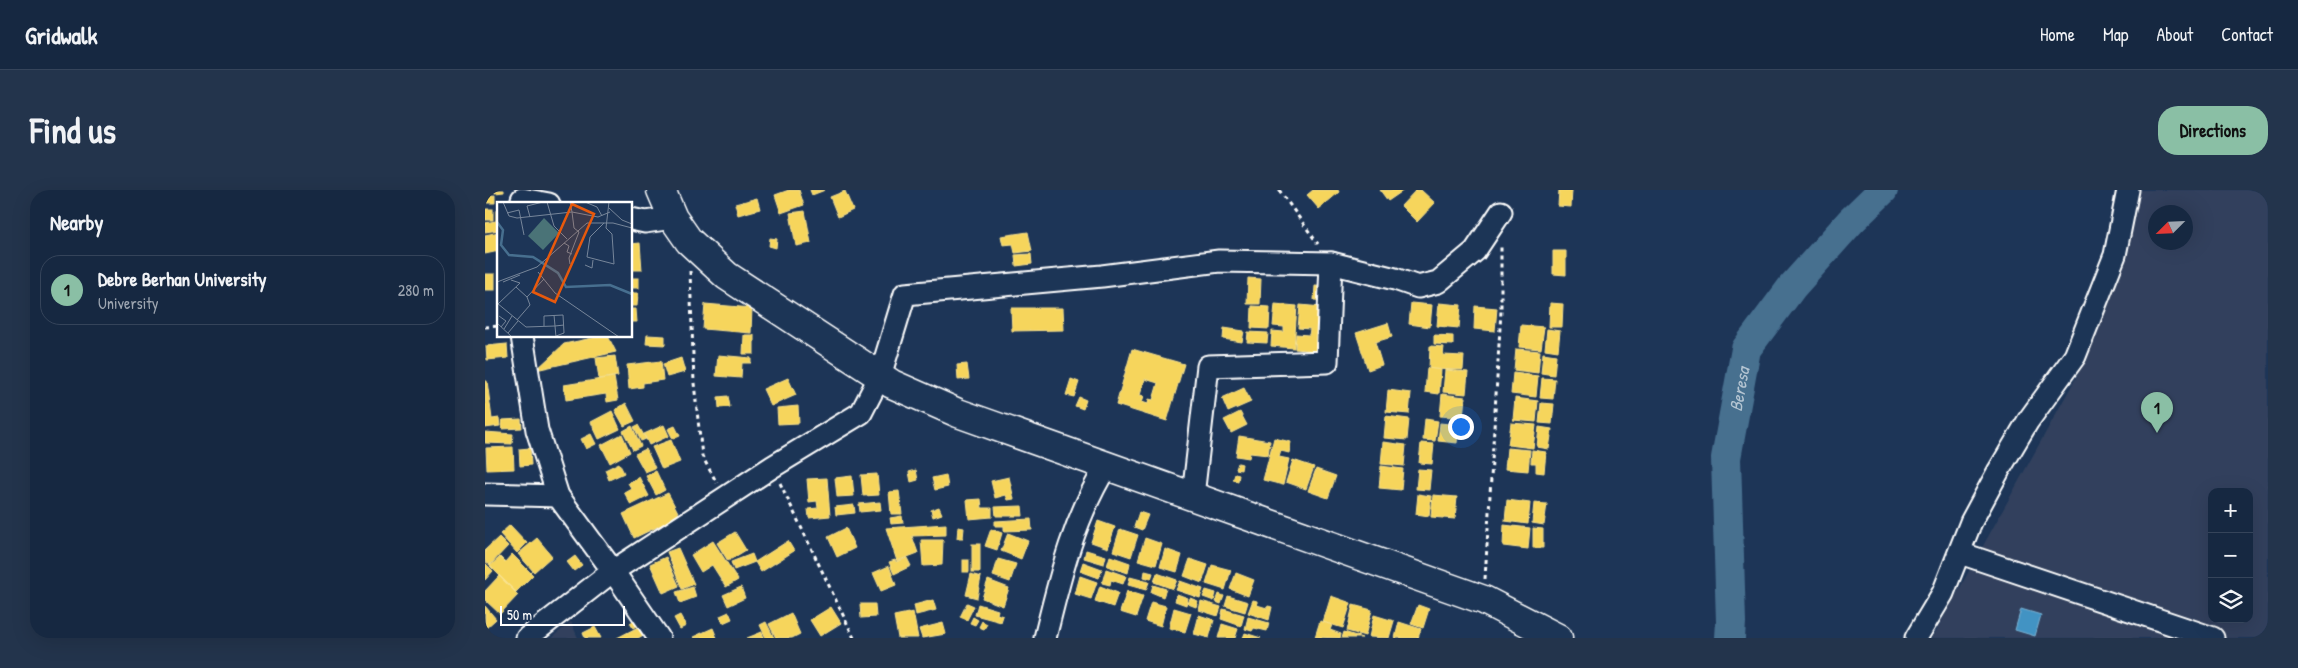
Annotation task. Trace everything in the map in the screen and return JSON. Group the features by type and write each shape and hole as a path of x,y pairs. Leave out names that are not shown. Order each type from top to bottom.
{"main road":[{"path":"661,190 673,218 689,240 727,276 892,384 958,413 1484,600 1558,638"}],"street":[{"path":"1916,638 1943,593 1971,522 2027,421 2075,356 2115,255 2128,190"},
{"path":"521,198 540,202"},
{"path":"527,638 613,571 772,466 861,413 880,376 905,294 1102,276 1219,261 1331,263 1395,279 1417,287 1438,282 1475,251 1501,212"},
{"path":"633,219 645,222 673,218"},
{"path":"1193,496 1208,366 1327,362 1331,263"},
{"path":"522,338 537,430 558,496 659,638"},
{"path":"1045,638 1067,552 1092,489 1107,465"},
{"path":"485,494 558,496"},
{"path":"1960,553 2213,638"}],"path":[{"path":"1279,190 1331,263"},
{"path":"1484,600 1501,311 1501,212"},
{"path":"689,240 694,383 702,456 725,497"},
{"path":"772,466 854,638"}],"shaded area":[{"path":"2130,190 2268,190 2268,638 1932,638 2078,374"},
{"path":"571,622 578,638 551,638"}],"building: Homes":[{"path":"495,190 504,190 504,192 495,193"},
{"path":"789,190 799,190 804,205 781,213 775,195"},
{"path":"810,190 825,190 812,195"},
{"path":"1313,190 1338,190 1339,192 1319,209 1307,195"},
{"path":"1380,190 1404,190 1388,201"},
{"path":"1416,190 1421,190 1435,203 1417,222 1401,206"},
{"path":"1559,190 1572,190 1571,207 1558,206"},
{"path":"845,191 853,210 838,217 830,197"},
{"path":"495,195 495,203 485,203 485,196"},
{"path":"757,198 760,209 738,215 735,204"},
{"path":"485,209 493,209 493,220 485,220"},
{"path":"497,211 497,230 485,232 485,223 496,221"},
{"path":"805,211 811,243 796,246 790,213"},
{"path":"497,232 497,251 485,254 485,235"},
{"path":"1028,232 1032,251 1015,253 1013,244 1003,245 1001,236"},
{"path":"770,238 777,239 776,248 769,246"},
{"path":"640,243 642,270 633,270 633,244"},
{"path":"1553,251 1566,251 1566,275 1553,274"},
{"path":"1031,254 1032,264 1016,266 1015,255"},
{"path":"485,274 495,274 495,290 485,290"},
{"path":"633,278 639,278 639,288 633,288"},
{"path":"1248,278 1261,279 1260,304 1247,304"},
{"path":"1315,286 1329,287 1328,301 1314,300"},
{"path":"633,293 638,293 637,306 633,306"},
{"path":"1411,303 1432,305 1430,327 1409,324"},
{"path":"1439,303 1461,305 1459,328 1437,326"},
{"path":"1550,303 1563,304 1562,327 1549,327"},
{"path":"705,304 752,308 751,333 703,329"},
{"path":"1275,304 1297,306 1294,348 1271,346 1272,331 1284,332 1284,327 1273,326"},
{"path":"1300,305 1322,307 1318,351 1295,349 1296,334 1309,335 1310,329 1298,328"},
{"path":"1252,306 1270,307 1269,329 1251,328"},
{"path":"1475,306 1497,308 1495,331 1474,329"},
{"path":"1011,308 1063,308 1064,330 1012,331"},
{"path":"633,309 636,309 637,322 633,322"},
{"path":"1388,323 1392,337 1375,342 1382,365 1368,370 1356,333"},
{"path":"1521,325 1544,327 1541,349 1519,347"},
{"path":"1224,328 1244,331 1242,342 1223,339"},
{"path":"1547,329 1560,331 1558,351 1545,349"},
{"path":"1248,332 1268,333 1267,343 1247,342"},
{"path":"647,335 665,336 665,345 646,344"},
{"path":"744,335 754,335 754,354 743,354"},
{"path":"1434,335 1453,336 1453,345 1434,344"},
{"path":"592,338 609,338 616,352 536,370 564,344"},
{"path":"507,344 508,358 487,360 486,346"},
{"path":"1430,346 1444,347 1443,355 1464,356 1463,370 1429,369"},
{"path":"1132,349 1184,364 1167,421 1116,405","holes":["1145,379 1158,383 1153,400 1149,399 1148,404 1142,402 1144,396 1140,395"]},
{"path":"1516,349 1540,351 1538,373 1514,370"},
{"path":"1543,353 1556,355 1554,375 1541,373"},
{"path":"718,355 751,358 751,363 742,363 741,378 716,376"},
{"path":"615,356 618,376 599,379 596,358"},
{"path":"681,358 685,372 667,377 663,364"},
{"path":"661,361 663,380 643,383 643,387 629,389 627,365"},
{"path":"967,364 969,379 958,380 957,365"},
{"path":"1427,368 1441,370 1439,394 1425,392"},
{"path":"1445,370 1468,372 1466,394 1443,392"},
{"path":"1513,373 1538,376 1536,397 1511,394"},
{"path":"614,377 618,400 607,402 606,394 566,400 564,385"},
{"path":"788,378 796,395 771,406 763,389"},
{"path":"1542,378 1555,379 1553,399 1540,398"},
{"path":"1071,379 1079,382 1074,397 1066,395"},
{"path":"485,381 487,381 492,419 499,418 500,426 485,428"},
{"path":"1244,388 1251,402 1228,412 1222,398"},
{"path":"1388,390 1411,393 1409,414 1386,412"},
{"path":"1442,394 1465,397 1463,418 1440,416"},
{"path":"728,396 730,407 719,408 718,397"},
{"path":"1079,397 1086,400 1083,409 1075,406"},
{"path":"1515,398 1538,401 1536,422 1513,420"},
{"path":"626,403 635,421 624,426 615,410"},
{"path":"1541,403 1554,404 1552,424 1539,423"},
{"path":"798,406 799,423 778,424 777,408"},
{"path":"612,411 620,429 599,439 591,422"},
{"path":"1240,412 1247,425 1231,433 1224,420"},
{"path":"1386,416 1409,419 1407,440 1384,438"},
{"path":"521,419 522,428 502,429 502,420"},
{"path":"1425,419 1438,421 1435,441 1423,440"},
{"path":"1440,423 1459,425 1457,443 1438,441"},
{"path":"1511,423 1536,425 1533,448 1508,445"},
{"path":"638,425 646,439 641,441 634,427"},
{"path":"664,425 669,436 649,445 644,434"},
{"path":"632,426 641,446 633,450 623,431"},
{"path":"675,426 680,436 673,439 668,429"},
{"path":"1539,427 1552,429 1549,449 1537,447"},
{"path":"485,432 513,434 512,444 485,443"},
{"path":"591,434 596,444 586,449 581,439"},
{"path":"622,434 630,452 610,463 601,445"},
{"path":"1239,436 1270,441 1268,455 1250,453 1249,458 1236,456"},
{"path":"1274,438 1291,442 1289,453 1281,451 1279,457 1289,459 1283,485 1263,480"},
{"path":"671,440 680,462 662,469 652,447"},
{"path":"1383,442 1406,445 1404,466 1381,464"},
{"path":"1421,443 1434,444 1432,464 1419,463"},
{"path":"513,447 514,469 487,470 486,448"},
{"path":"530,448 531,465 520,466 519,449"},
{"path":"1507,448 1530,450 1528,471 1505,469"},
{"path":"646,449 655,468 645,472 635,454"},
{"path":"1532,450 1546,452 1544,473 1536,472 1536,463 1531,463"},
{"path":"1293,460 1314,467 1306,489 1286,482"},
{"path":"619,463 624,473 609,480 605,470"},
{"path":"1238,463 1242,464 1241,470 1236,469"},
{"path":"1381,466 1403,469 1401,490 1379,488"},
{"path":"1316,469 1336,476 1328,498 1308,491"},
{"path":"1418,469 1431,470 1429,490 1416,489"},
{"path":"916,470 918,480 911,482 909,472"},
{"path":"656,471 665,490 656,495 646,476"},
{"path":"877,474 879,495 863,496 861,475"},
{"path":"1235,474 1239,475 1238,481 1233,480"},
{"path":"946,475 948,487 935,490 932,478"},
{"path":"852,476 854,496 837,497 835,478"},
{"path":"639,477 649,496 631,505 624,492 631,488 628,483"},
{"path":"1009,477 1014,499 1008,500 1006,495 995,498 991,481"},
{"path":"827,478 830,516 809,518 808,509 818,508 817,501 809,502 807,479"},
{"path":"899,491 902,514 891,514 889,492"},
{"path":"668,493 680,516 634,538 623,514"},
{"path":"1418,494 1431,496 1429,516 1416,514"},
{"path":"1433,495 1457,497 1455,519 1431,517"},
{"path":"981,499 982,508 992,508 992,517 969,519 967,500"},
{"path":"1507,500 1530,503 1528,524 1505,521"},
{"path":"880,502 881,510 860,512 859,504"},
{"path":"1534,503 1547,504 1544,525 1532,523"},
{"path":"854,505 855,513 836,515 835,507"},
{"path":"1022,506 1023,516 996,516 995,507"},
{"path":"939,507 942,514 933,517 931,510"},
{"path":"1139,512 1148,515 1142,530 1134,527"},
{"path":"902,516 903,523 891,524 890,518"},
{"path":"1031,519 1032,530 1004,531 1004,526 995,526 995,521"},
{"path":"1098,521 1115,527 1108,548 1091,542"},
{"path":"946,524 946,535 912,536 918,553 897,561 886,528"},
{"path":"510,525 527,543 517,553 500,534"},
{"path":"1504,525 1530,528 1528,549 1503,546"},
{"path":"958,527 964,528 963,538 957,538"},
{"path":"846,528 855,548 837,557 828,537"},
{"path":"1533,528 1543,529 1543,548 1533,548"},
{"path":"991,529 1002,533 997,550 985,546"},
{"path":"1120,529 1138,535 1131,557 1113,551"},
{"path":"735,532 746,550 728,561 717,543"},
{"path":"1008,533 1028,541 1021,559 1001,551"},
{"path":"499,537 508,546 490,565 485,561 485,550"},
{"path":"537,538 552,556 534,572 518,554"},
{"path":"1145,538 1162,544 1156,565 1138,560"},
{"path":"921,540 943,540 942,565 923,566"},
{"path":"713,541 738,580 726,587 712,565 701,572 691,555"},
{"path":"788,541 794,551 761,572 755,562"},
{"path":"972,544 980,544 980,572 972,572"},
{"path":"678,548 694,584 682,589 667,552"},
{"path":"1165,549 1182,555 1177,572 1160,567"},
{"path":"1086,550 1106,556 1104,564 1084,558"},
{"path":"512,554 533,575 516,592 490,566 500,557 505,562"},
{"path":"752,554 755,562 734,570 731,562"},
{"path":"575,556 582,565 574,571 567,562"},
{"path":"1110,556 1130,563 1128,573 1107,566"},
{"path":"666,557 679,586 663,593 650,564"},
{"path":"907,558 911,566 894,574 889,562 895,560 896,562"},
{"path":"998,559 1016,564 1010,582 993,576"},
{"path":"1190,559 1208,565 1202,583 1184,576"},
{"path":"963,560 969,560 969,572 963,572"},
{"path":"1083,562 1102,569 1099,578 1080,571"},
{"path":"485,563 493,571 485,580"},
{"path":"1212,565 1231,570 1225,590 1206,584"},
{"path":"889,566 896,585 881,591 873,573"},
{"path":"1106,569 1126,576 1123,584 1111,580 1110,585 1102,583"},
{"path":"1145,571 1153,573 1151,579 1144,577"},
{"path":"1157,573 1177,580 1173,589 1154,582"},
{"path":"1236,573 1254,580 1248,596 1230,589"},
{"path":"971,574 981,577 977,598 966,595"},
{"path":"499,576 518,595 500,614 485,600 485,591"},
{"path":"1080,576 1097,582 1091,599 1075,594"},
{"path":"1130,577 1149,582 1146,590 1128,585"},
{"path":"988,580 1009,588 1003,606 982,598"},
{"path":"1180,581 1203,589 1200,598 1176,590"},
{"path":"1153,585 1166,589 1163,597 1151,592"},
{"path":"1100,586 1118,593 1113,607 1095,601"},
{"path":"693,587 696,597 680,603 676,592"},
{"path":"741,587 745,598 728,606 723,595"},
{"path":"1206,590 1216,593 1214,601 1203,597"},
{"path":"1127,591 1143,596 1136,617 1120,612"},
{"path":"1177,594 1188,598 1186,605 1175,601"},
{"path":"1219,594 1224,596 1221,604 1216,602"},
{"path":"1228,596 1248,602 1245,612 1225,606"},
{"path":"1331,596 1351,603 1343,628 1323,622"},
{"path":"1190,598 1198,601 1196,607 1188,604"},
{"path":"933,600 936,610 916,615 914,605"},
{"path":"1253,600 1257,601 1257,605 1267,608 1268,606 1272,607 1269,620 1248,613"},
{"path":"1201,601 1221,607 1218,616 1199,610"},
{"path":"1151,602 1166,606 1161,626 1145,621"},
{"path":"967,603 974,606 967,620 960,617"},
{"path":"860,604 875,604 876,617 861,618"},
{"path":"978,604 998,610 997,614 1003,616 1001,622 975,615"},
{"path":"1353,605 1372,610 1365,636 1347,631"},
{"path":"1418,605 1429,609 1423,628 1411,624"},
{"path":"485,606 496,619 485,629"},
{"path":"831,607 841,623 820,636 810,620"},
{"path":"1174,608 1191,613 1185,632 1169,628"},
{"path":"1223,609 1244,615 1241,626 1221,619"},
{"path":"729,612 732,619 723,623 720,616"},
{"path":"913,612 918,638 898,638 894,616"},
{"path":"791,613 800,634 792,638 776,638 769,624"},
{"path":"680,615 686,626 680,629 674,618"},
{"path":"1199,615 1214,620 1209,638 1194,634"},
{"path":"1374,615 1394,621 1389,638 1369,637"},
{"path":"973,617 978,620 975,625 970,623"},
{"path":"1248,617 1269,623 1267,631 1254,628 1252,631 1245,629"},
{"path":"638,618 641,623 633,628 630,623"},
{"path":"982,621 987,624 984,629 979,627"},
{"path":"1320,621 1332,625 1330,630 1341,634 1340,638 1315,637"},
{"path":"766,622 774,638 766,638 760,625"},
{"path":"1399,622 1421,629 1418,638 1395,638"},
{"path":"943,623 946,634 922,638 919,629"},
{"path":"1222,624 1238,629 1235,638 1218,638"},
{"path":"642,625 647,633 638,638 617,638"},
{"path":"595,627 601,638 585,638 583,633"},
{"path":"713,628 717,638 693,637"},
{"path":"762,632 764,638 747,638"},
{"path":"1344,632 1362,638 1342,638"},
{"path":"1245,633 1261,638 1243,638"}],"building: Schools":[{"path":"2021,609 2041,615 2035,636 2015,630"}],"waterway":[{"name":"Beresa","path":"1730,638 1726,458 1746,349 1792,287 1851,221 1883,190"}],"place":[{"name":"Debre Berhan University","path":"2157,433"}]}
